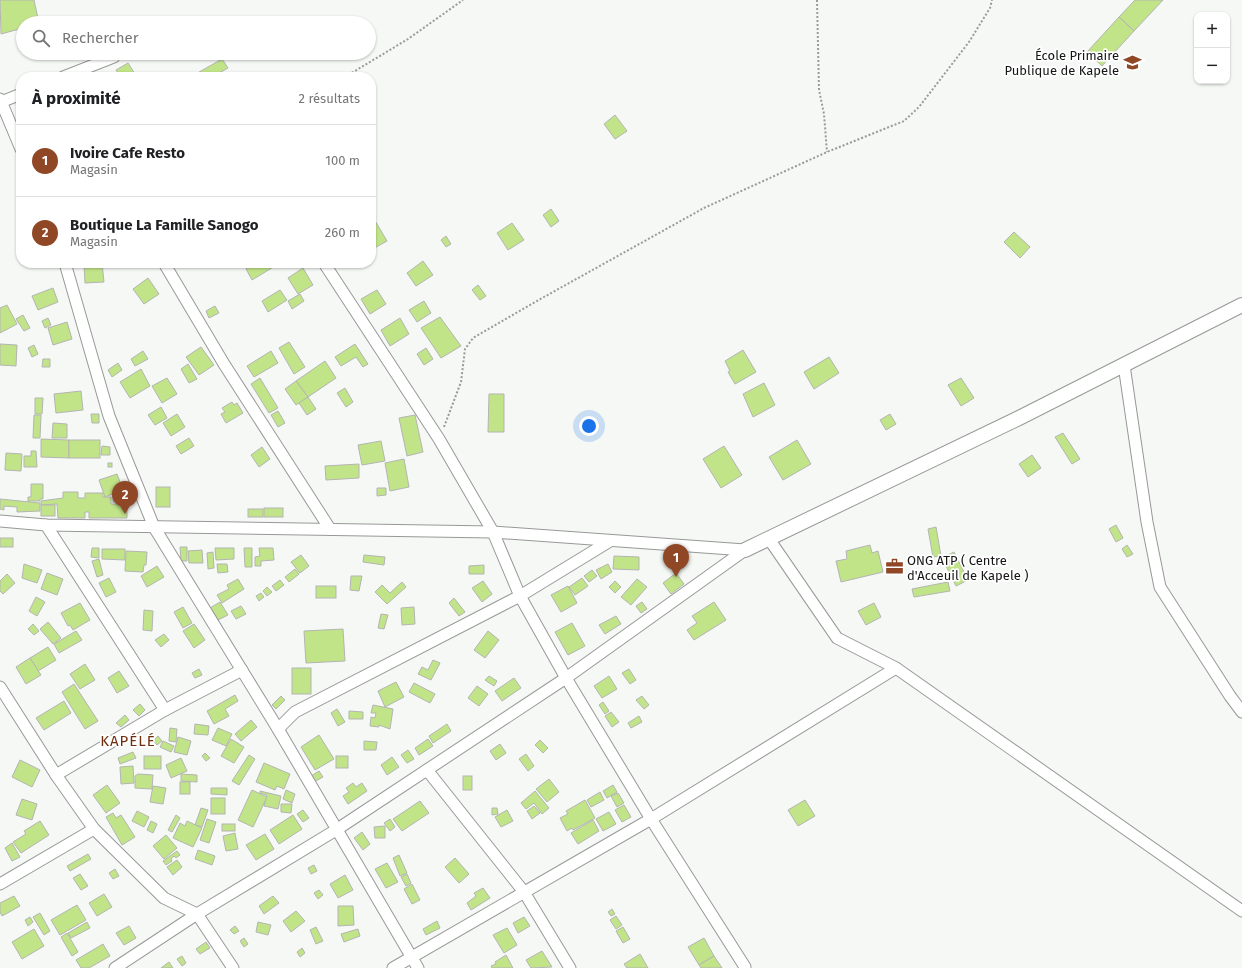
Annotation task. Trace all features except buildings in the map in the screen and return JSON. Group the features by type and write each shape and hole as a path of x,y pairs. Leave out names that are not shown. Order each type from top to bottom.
{"street":[{"path":"76,72 106,60"},
{"path":"16,95 0,100 16,137"},
{"path":"66,268 108,416 154,527 278,729 418,968"},
{"path":"167,268 224,364 330,529"},
{"path":"327,268 439,439 493,532 520,596 566,678 651,819 745,967"},
{"path":"115,968 197,914 336,830 566,678 745,550 1019,418 1242,305"},
{"path":"1124,365 1146,522 1160,587 1230,696 1242,712"},
{"path":"0,521 46,525 493,532 745,550"},
{"path":"46,525 165,710"},
{"path":"769,539 837,638 896,668 1242,911"},
{"path":"278,729 295,712 520,596 610,540"},
{"path":"393,968 411,956 651,819 896,668"},
{"path":"56,776 165,710 242,670"},
{"path":"0,687 56,776 94,829 164,898 197,914 234,968"},
{"path":"427,770 524,892 570,968"},
{"path":"0,884 94,829"}],"path":[{"path":"376,58 408,39 463,0"},
{"path":"817,0 819,90 824,114 827,152"},
{"path":"439,439 461,382 465,349 474,338 704,208 827,152 904,121 919,107 968,42 990,8 992,0"},
{"path":"353,72 373,60"}],"place":[{"name":"École Primaire Publique de Kapele","path":"1132,62"},
{"name":"Boutique La Famille Sanogo","path":"125,514"},
{"name":"ONG ATP ( Centre d'Acceuil de Kapele )","path":"894,567"},
{"name":"Ivoire Cafe Resto","path":"676,577"}],"district":[{"name":"KAPÉLÉ","path":"128,741"}]}
